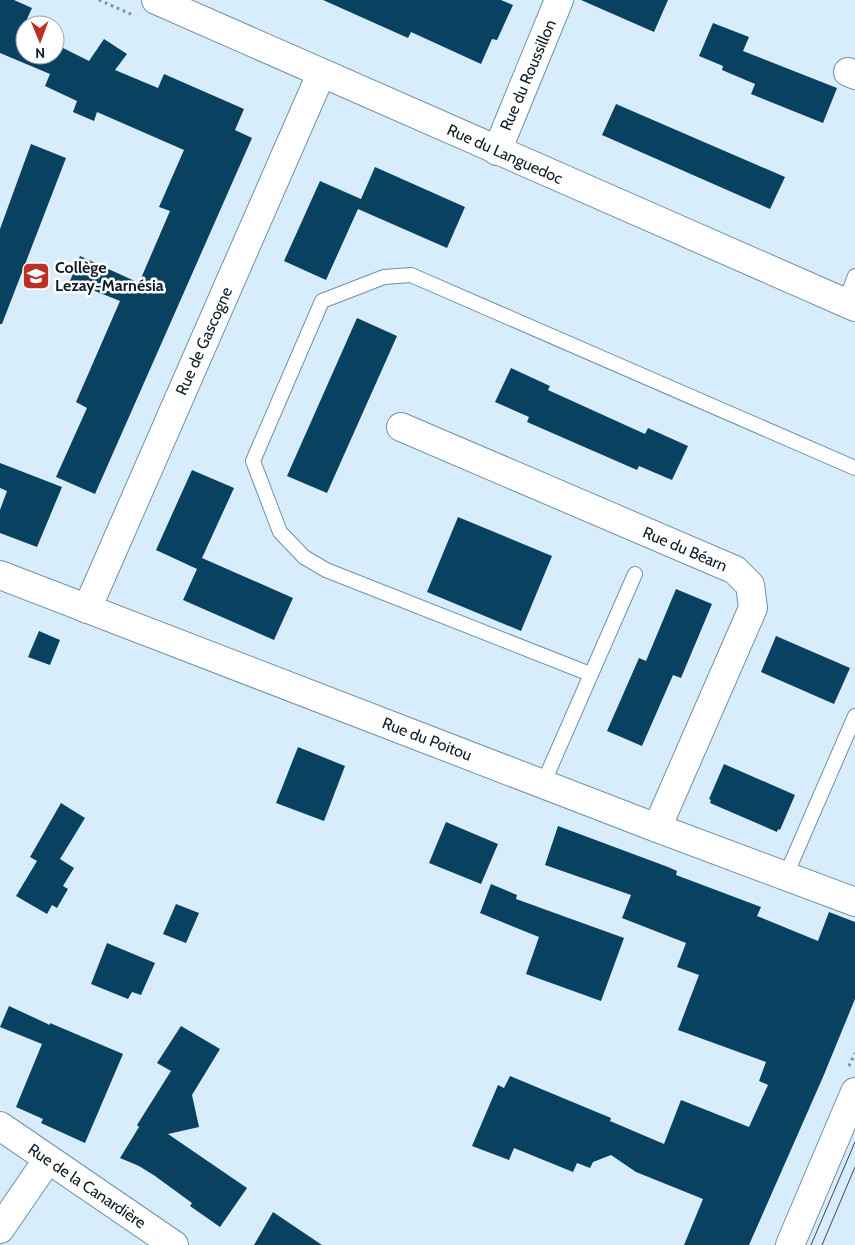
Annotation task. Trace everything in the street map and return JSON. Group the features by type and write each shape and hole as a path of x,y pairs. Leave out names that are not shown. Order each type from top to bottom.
{"street":[{"name":"Rue du Languedoc","path":"156,0 850,305"},
{"name":"Rue du Roussillon","path":"497,151 559,0"},
{"name":"Rue de Gascogne","path":"87,609 322,74"},
{"name":"Rue du Béarn","path":"401,427 735,570 750,585 753,608 657,828"},
{"name":"Rue du Poitou","path":"0,575 657,828 855,902"},
{"path":"790,1245 855,1092"},
{"name":"Rue de la Canardière","path":"0,1126 174,1245"},
{"path":"0,1229 48,1159"}],"lane":[{"path":"590,674 326,570 304,557 280,532 253,461 322,301 384,277 410,275 855,468"},
{"path":"850,305 855,276"},
{"path":"543,784 635,574"},
{"path":"786,875 855,716"}],"building":[{"path":"0,0 14,0 32,8 29,15 15,15 15,59 0,53"},
{"path":"323,0 501,0 513,5 497,40 492,39 481,64 411,32 408,38"},
{"path":"581,0 668,0 654,32"},
{"path":"713,23 749,37 743,51 837,88 823,123 751,94 755,84 722,70 723,66 699,56"},
{"path":"104,39 127,54 115,70 158,88 164,74 244,109 235,130 252,138 95,494 56,477 87,408 76,402 120,301 70,281 80,256 139,283 170,211 159,207 184,150 97,112 94,121 73,112 77,101 45,86 50,74 29,65 65,65 65,49 89,61"},
{"path":"616,104 785,177 770,209 602,135"},
{"path":"31,144 66,158 2,324 0,324 0,229"},
{"path":"375,167 465,207 447,248 358,209 326,280 284,261 320,181 361,199"},
{"path":"357,318 397,336 327,493 287,476"},
{"path":"511,368 550,386 548,390 645,434 648,428 688,446 672,480 639,466 637,470 527,422 529,417 495,402"},
{"path":"0,463 62,487 37,547 0,533 0,510 7,491 0,488"},
{"path":"192,470 234,488 202,558 293,598 274,640 183,600 197,569 156,550"},
{"path":"458,517 552,556 521,631 427,592"},
{"path":"676,589 712,604 681,678 673,675 642,746 607,731 639,658 646,661"},
{"path":"39,631 60,640 50,665 28,657"},
{"path":"776,636 850,668 834,704 761,672"},
{"path":"298,747 345,766 324,821 276,803"},
{"path":"724,764 795,795 780,830 778,829 777,832 710,803 711,800 709,799"},
{"path":"61,803 85,818 60,859 74,868 63,886 68,889 57,908 52,905 47,914 16,896 37,861 30,857"},
{"path":"446,822 498,844 481,884 429,863"},
{"path":"558,826 668,867 677,871 676,875 761,907 757,916 818,941 829,912 855,922 855,999 749,1245 684,1245 703,1199 636,1172 611,1155 593,1162 590,1168 577,1163 573,1172 514,1148 509,1160 472,1146 498,1085 504,1088 510,1076 611,1118 610,1121 664,1144 681,1100 749,1127 768,1085 759,1081 766,1062 678,1030 699,975 677,967 686,943 622,918 631,895 545,865"},
{"path":"491,884 517,895 516,899 624,938 601,1001 526,974 539,937 480,913"},
{"path":"176,904 199,913 186,943 163,934"},
{"path":"107,943 155,963 141,995 132,992 128,999 91,984"},
{"path":"9,1006 50,1025 50,1023 123,1054 85,1143 41,1123 43,1119 16,1107 42,1044 0,1027"},
{"path":"181,1026 220,1049 192,1095 199,1127 168,1134 247,1188 220,1227 190,1206 192,1203 155,1176 139,1166 120,1158 139,1127 137,1125 171,1071 157,1063"},
{"path":"273,1212 322,1245 254,1245"}],"tram line":[{"path":"811,1245 855,1142"},
{"path":"822,1245 855,1167"}],"place":[{"name":"Collège Lezay-Marnésia","path":"36,276"}]}
